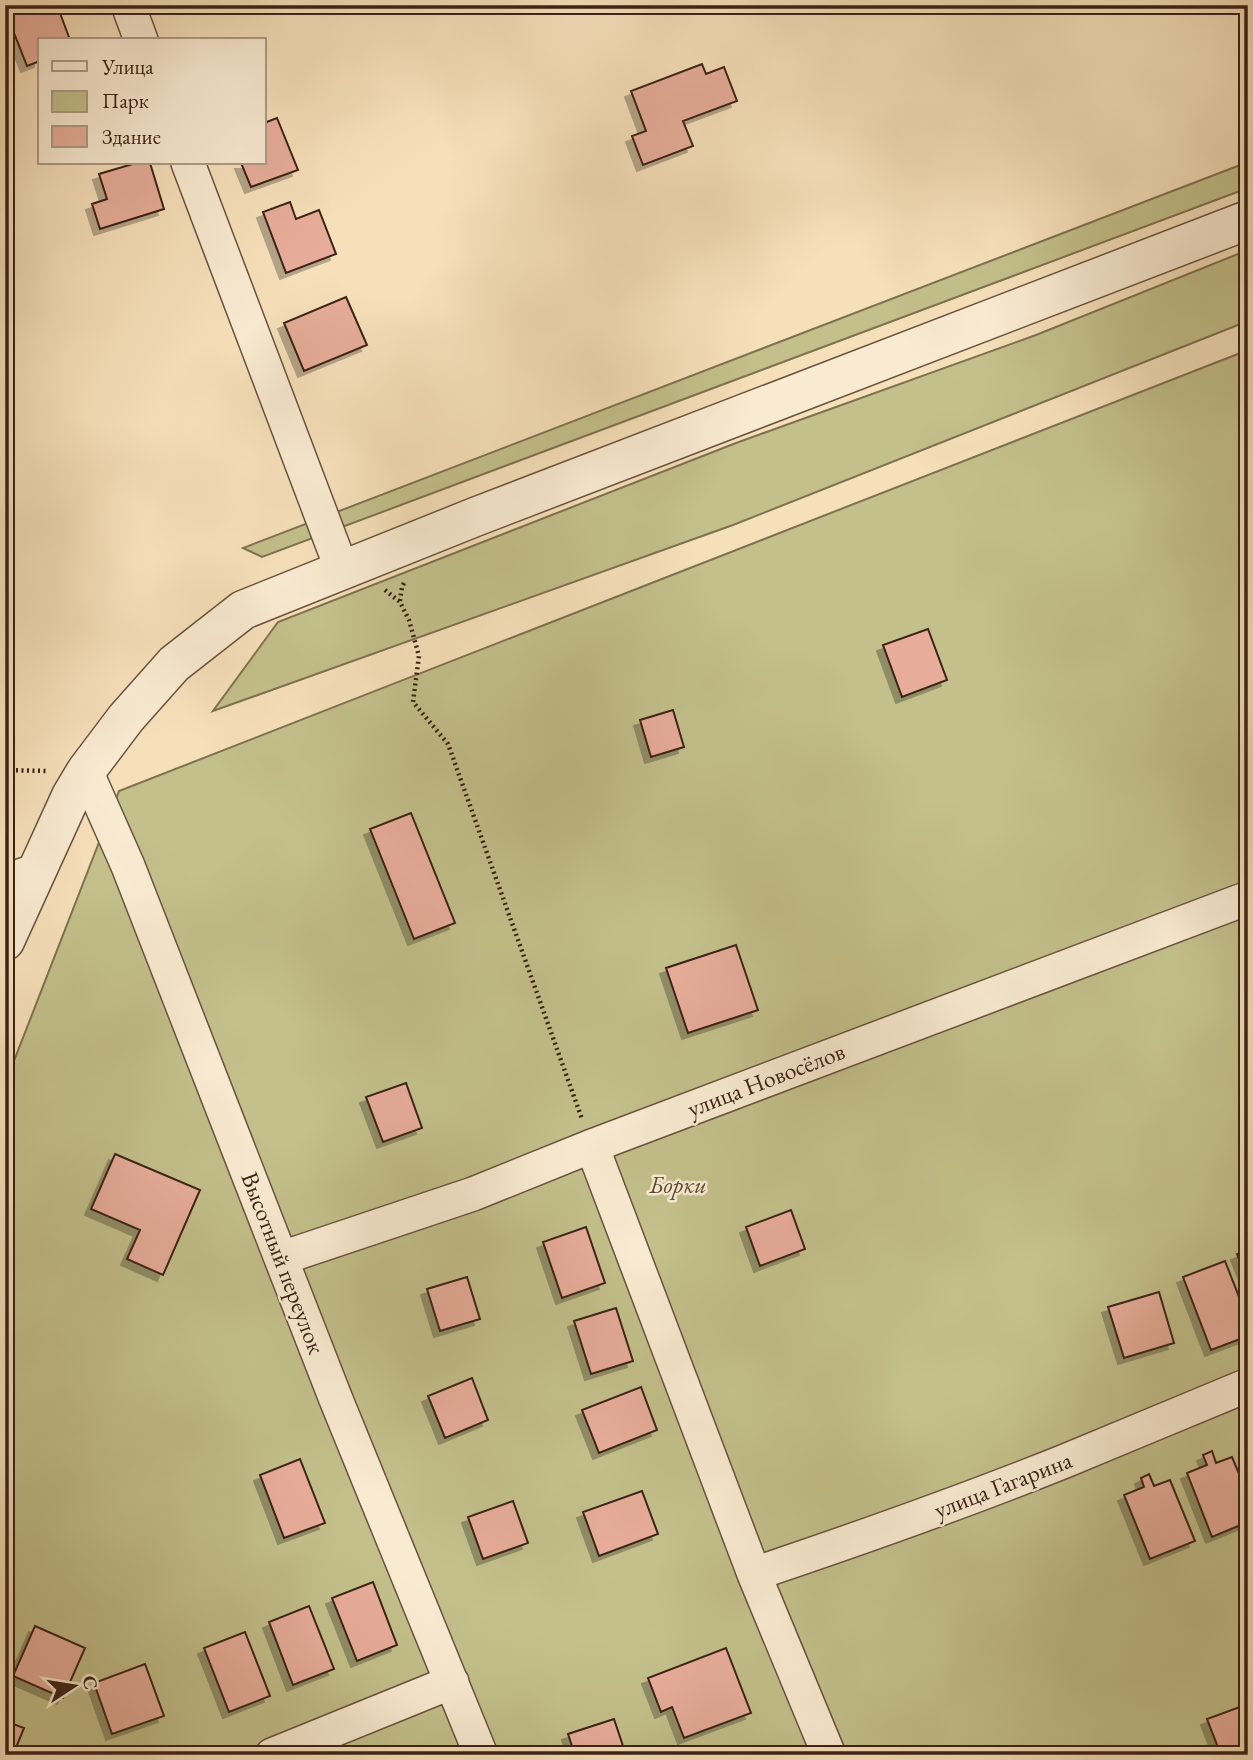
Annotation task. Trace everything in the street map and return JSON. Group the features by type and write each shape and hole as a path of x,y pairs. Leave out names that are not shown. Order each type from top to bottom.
{"street":[{"path":"128,5 140,38"},
{"path":"188,164 342,570"},
{"path":"5,941 21,875 86,771 126,718 174,664 243,610 475,517 1248,220"},
{"name":"Высотный переулок","path":"86,771 128,866 335,1397 481,1755"},
{"name":"улица Новосёлов","path":"282,1258 472,1194 1248,898"},
{"path":"592,1146 754,1574 829,1755"},
{"name":"улица Гагарина","path":"754,1574 872,1534 1064,1462 1248,1385"},
{"path":"272,1755 452,1682"}],"path":[{"path":"342,570 373,580 400,602 409,620 419,656 413,702 448,744 592,1146"}],"green space":[{"path":"467,5 654,5 651,14 469,8"},
{"path":"1248,162 1248,188 262,557 243,548"},
{"path":"1248,250 1248,321 733,525 213,711 278,622 736,443 1036,335"},
{"name":"Борки","path":"1248,350 1248,1755 5,1755 5,1084 119,791"}],"building":[{"path":"5,5 57,5 69,38 38,38 38,62 27,66"},
{"path":"702,64 706,74 724,67 737,101 683,121 693,146 643,165 632,136 646,131 631,91"},
{"path":"277,118 298,170 251,187 241,164 266,164 266,122"},
{"path":"133,164 150,164 164,209 100,229 92,204 107,199 99,174"},
{"path":"290,202 296,219 319,210 336,254 286,273 263,212"},
{"path":"346,297 367,345 304,371 284,323"},
{"path":"928,629 947,680 902,697 883,645"},
{"path":"673,710 684,747 651,757 640,720"},
{"path":"411,813 455,923 414,939 370,829"},
{"path":"736,945 758,1010 688,1033 666,968"},
{"path":"406,1083 422,1128 383,1142 366,1097"},
{"path":"115,1154 200,1190 163,1275 127,1259 140,1230 91,1209"},
{"path":"791,1210 805,1249 760,1266 746,1227"},
{"path":"586,1227 605,1283 562,1298 543,1242"},
{"path":"1248,1250 1248,1282 1237,1254"},
{"path":"1225,1261 1248,1320 1248,1336 1211,1350 1183,1277"},
{"path":"467,1277 480,1319 440,1331 427,1289"},
{"path":"1159,1292 1174,1343 1124,1358 1108,1307"},
{"path":"616,1308 633,1361 591,1374 574,1321"},
{"path":"472,1378 488,1420 445,1438 428,1396"},
{"path":"641,1387 657,1430 599,1453 582,1410"},
{"path":"1212,1451 1216,1463 1232,1457 1248,1495 1248,1522 1212,1537 1187,1473 1207,1465 1203,1455"},
{"path":"300,1459 325,1523 284,1538 260,1475"},
{"path":"1149,1474 1154,1486 1170,1480 1195,1541 1150,1559 1124,1495 1144,1487 1141,1478"},
{"path":"642,1491 658,1534 599,1556 583,1512"},
{"path":"513,1501 528,1543 483,1559 468,1517"},
{"path":"373,1582 397,1645 357,1661 332,1598"},
{"path":"309,1606 334,1669 293,1685 269,1622"},
{"path":"35,1626 85,1648 63,1698 13,1676"},
{"path":"245,1632 270,1696 229,1712 204,1648"},
{"path":"726,1648 751,1713 684,1738 672,1707 661,1712 648,1678"},
{"path":"145,1664 164,1716 112,1734 94,1683"},
{"path":"1248,1704 1248,1755 1221,1755 1207,1719"},
{"path":"614,1719 626,1755 575,1755 568,1734"},
{"path":"5,1721 24,1728 13,1755 5,1755"}]}
